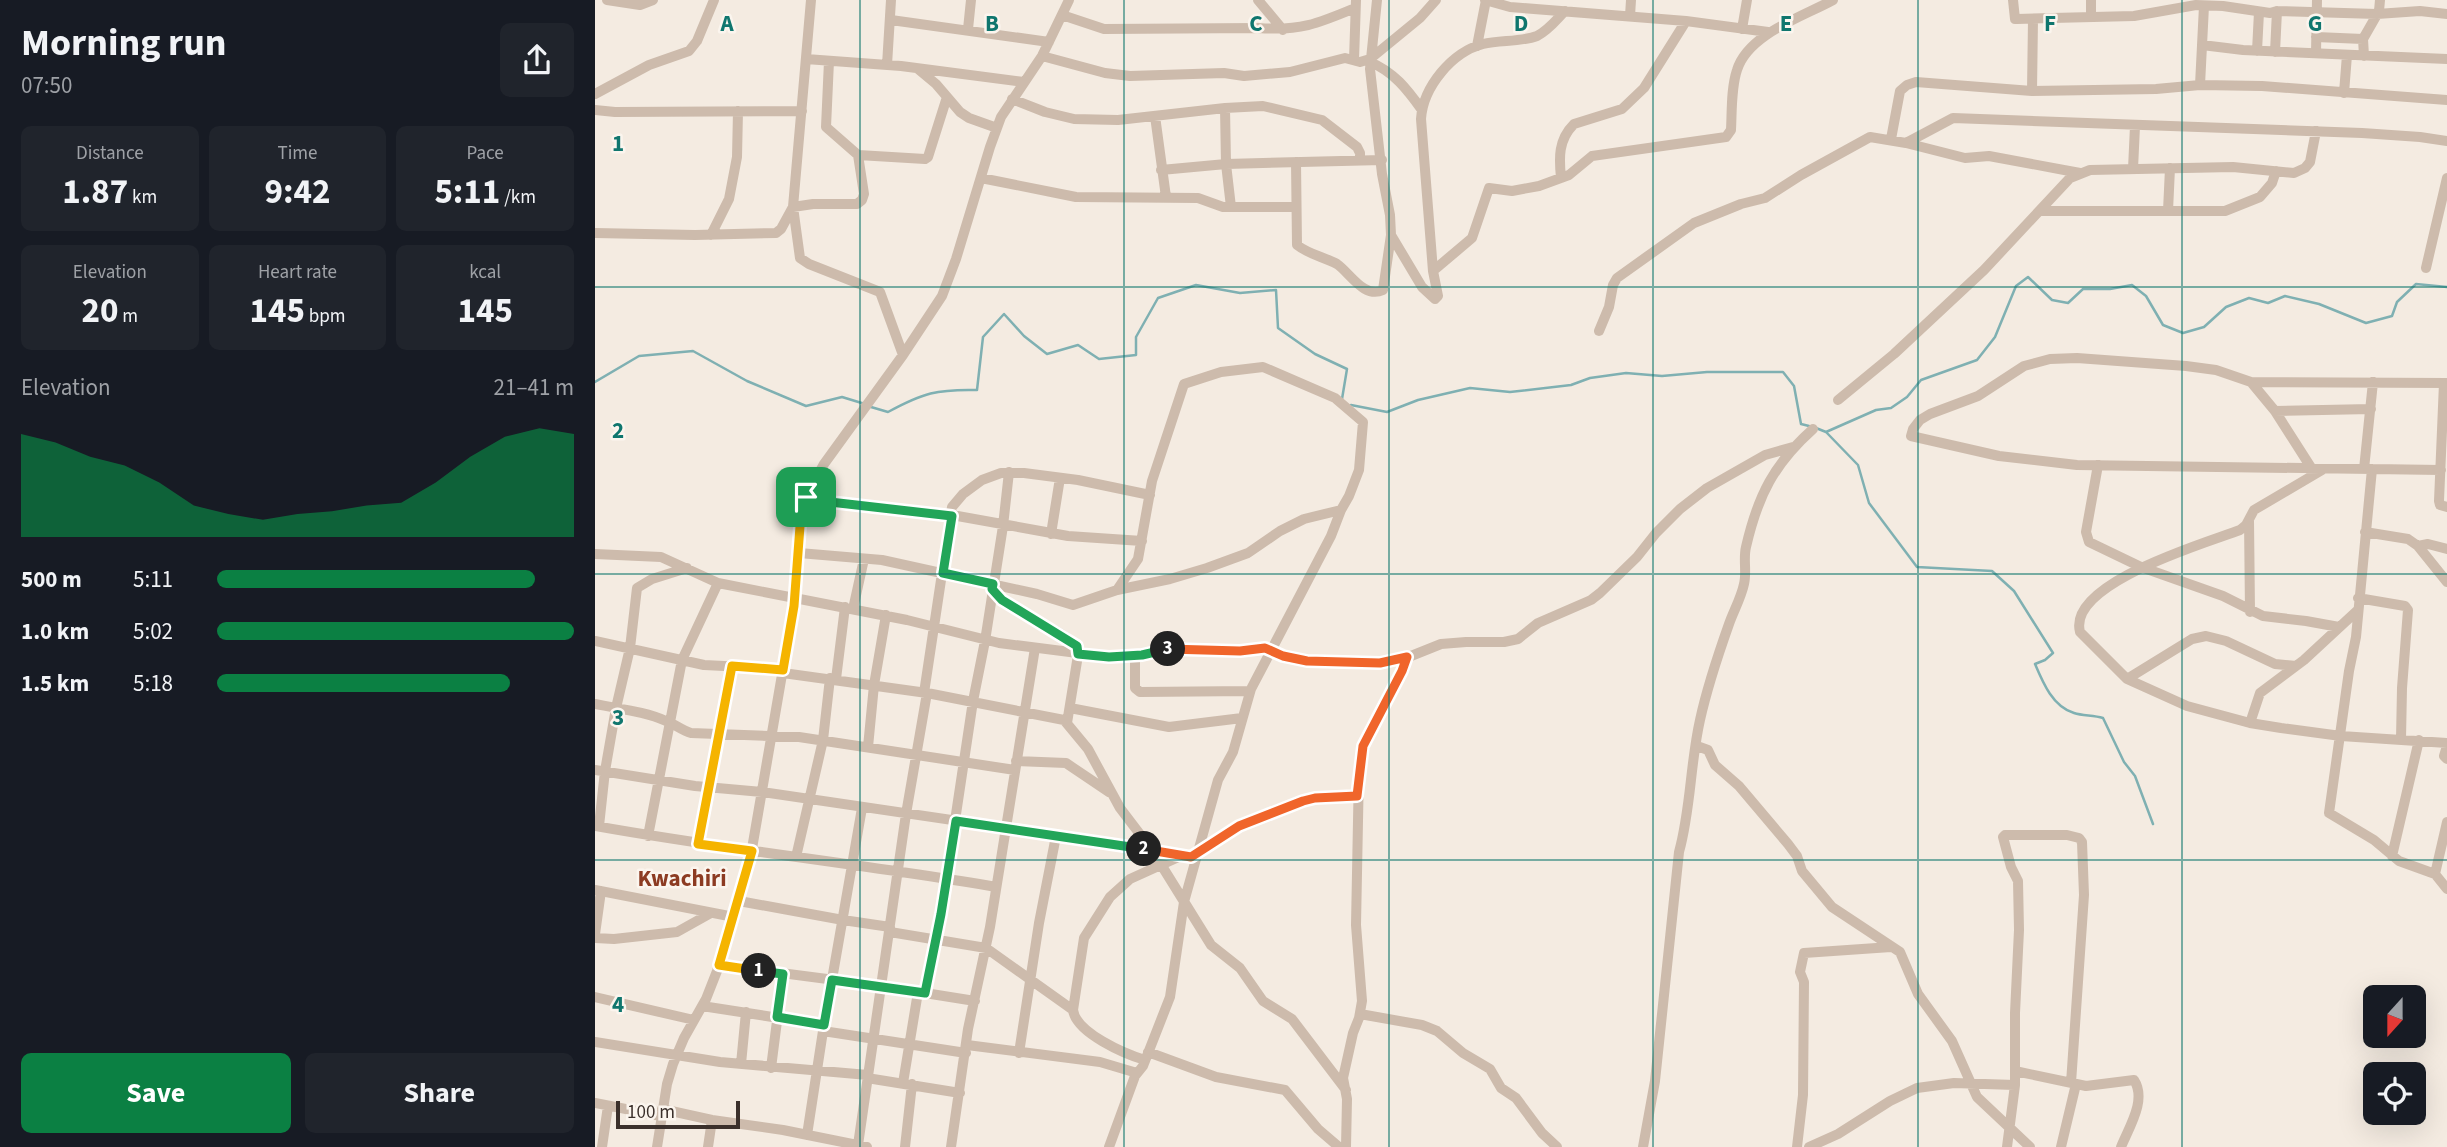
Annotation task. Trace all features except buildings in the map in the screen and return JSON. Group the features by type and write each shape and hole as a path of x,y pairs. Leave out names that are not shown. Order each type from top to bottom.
{"street":[{"path":"607,0 640,5 653,0"},
{"path":"595,94 649,65 689,51 697,41 714,0"},
{"path":"810,0 793,207 802,261 880,292 903,355"},
{"path":"887,65 891,0"},
{"path":"968,29 971,0"},
{"path":"657,1147 667,1084 677,1054 702,1006 719,965 752,851 795,598 801,513 806,497 824,464 942,296 951,276 997,128 1012,99 1042,55 1069,0"},
{"path":"1258,0 1283,30"},
{"path":"1296,162 1297,246 1337,264 1353,281 1375,292 1383,290 1391,234 1370,60 1377,0"},
{"path":"1042,55 1105,73 1130,76 1224,73 1244,76 1290,72 1345,58 1360,62 1370,60 1420,18 1436,0"},
{"path":"1477,46 1486,0 1686,21 1767,33"},
{"path":"1630,16 1631,0"},
{"path":"1742,29 1747,0"},
{"path":"1433,271 1448,256 1470,242 1489,188 1522,190 1561,178 1592,156 1726,137 1731,130 1736,70 1743,59 1767,33 1833,0"},
{"path":"2013,0 2015,19 2134,16 2204,6 2270,13 2317,6 2352,13 2420,11 2447,14"},
{"path":"2091,0 2091,17"},
{"path":"2352,13 2353,0"},
{"path":"2316,37 2363,39 2377,14 2380,0"},
{"path":"1062,15 1104,29 1283,30 1317,24 1355,4 1354,60"},
{"path":"2200,85 2204,6"},
{"path":"2316,53 2317,6"},
{"path":"1422,110 1448,64 1477,46 1537,35 1549,28 1565,10"},
{"path":"2275,52 2277,11"},
{"path":"2257,51 2259,12"},
{"path":"2032,91 2033,19"},
{"path":"891,20 1049,41"},
{"path":"1561,178 1558,156 1563,138 1569,129 1574,124 1622,109 1644,88 1686,21"},
{"path":"2363,39 2364,55"},
{"path":"2202,45 2257,51 2447,59"},
{"path":"2344,93 2347,55"},
{"path":"806,59 887,65 1024,82"},
{"path":"1370,60 1391,73 1406,87 1422,110 1433,271 1438,296 1435,299 1422,287 1391,234"},
{"path":"829,61 826,127 858,155 925,159 928,157 947,97"},
{"path":"918,69 936,84 960,112 997,128"},
{"path":"1891,139 1900,91 1916,82 2032,91 2156,89 2200,85 2262,86 2447,100"},
{"path":"1012,99 1045,112 1074,119 1118,120 1263,106 1322,120 1357,147 1360,160"},
{"path":"1225,108 1226,164 1231,207"},
{"path":"595,110 802,111"},
{"path":"711,235 729,199 737,157 738,111"},
{"path":"1155,116 1166,197"},
{"path":"1906,143 1953,118 2316,131 2420,136 2447,141"},
{"path":"2133,169 2136,126"},
{"path":"1599,331 1617,278 1679,232 1741,204 1765,198 1870,137 1891,139 1965,158 1989,156 2080,173 2233,167 2294,173 2305,168 2310,162 2316,131"},
{"path":"793,207 857,204 862,200 864,194 858,155"},
{"path":"1161,170 1226,164 1382,160"},
{"path":"2168,211 2170,168"},
{"path":"2040,211 2225,211 2260,197 2272,183 2276,172"},
{"path":"1838,400 1935,317 1984,271 2063,183 2080,173"},
{"path":"981,178 1076,197 1198,198 1216,206 1296,207"},
{"path":"2426,268 2447,178"},
{"path":"595,233 776,233 793,207"},
{"path":"2441,470 2098,465 2014,458 1912,436 1913,429 1920,420 1930,414 1978,396 2024,366 2050,359 2077,358 2186,366 2216,370 2251,382 2446,383 2441,470 2439,501 2447,507"},
{"path":"1109,1147 1170,997 1184,902 1218,780 1231,758 1250,691 1349,496 1359,470 1363,422 1335,398 1263,367 1221,372 1184,384 1152,481 1138,559 1117,590"},
{"path":"2251,382 2275,411 2312,469"},
{"path":"2373,382 2356,637 2329,813 2374,840 2392,856 2410,866 2435,874 2447,889"},
{"path":"2275,411 2371,409"},
{"path":"1643,1147 1654,1089 1679,852 1687,819 1703,708 1745,581 1747,545 1771,475 1793,447 1813,429"},
{"path":"595,554 661,557 718,583 886,615 985,640 1078,654 1109,657 1160,650 1240,651 1265,648 1271,653 1307,661 1380,663 1407,657 1441,644 1512,642 1538,624 1591,600 1622,573 1680,509 1707,488 1765,454 1793,447"},
{"path":"2098,465 2086,532 2088,542 2140,567 2223,596 2250,612 2268,618 2339,627"},
{"path":"2324,469 2254,510 2240,530 2140,567 2094,595 2087,603 2078,627 2080,632 2127,679 2187,706 2250,723 2341,736 2419,740 2447,745 2444,756 2447,759"},
{"path":"595,1102 862,1146 873,1039 952,507 963,494 982,480 1001,472 1060,478 1150,495"},
{"path":"905,1147 910,1044 936,940 972,701 985,640 1003,526 1009,472"},
{"path":"1051,534 1060,478"},
{"path":"806,497 952,516 1080,538 1142,541"},
{"path":"799,553 864,559 943,573 1073,605 1117,590 1170,579 1232,559 1304,519 1341,510"},
{"path":"2249,520 2250,612"},
{"path":"2365,532 2408,539 2418,545 2447,582"},
{"path":"2418,545 2428,544 2447,549"},
{"path":"796,857 823,740 833,678 849,608 864,559"},
{"path":"687,568 652,579 637,588 630,648 600,771 597,826 698,844 899,870 996,887"},
{"path":"648,836 682,660 718,583"},
{"path":"993,586 1002,600 1077,646 1067,723"},
{"path":"2250,723 2260,693 2296,666 2339,627 2358,604"},
{"path":"2358,604 2405,606 2409,610 2402,688 2401,739"},
{"path":"868,747 874,685 886,615"},
{"path":"2127,679 2192,639 2206,636 2226,641 2275,664 2296,666"},
{"path":"595,641 704,665 833,678 1060,718 1088,749 1113,796 1152,850 1211,945 1240,968 1262,1001 1292,1019 1346,1090"},
{"path":"951,1147 1035,648"},
{"path":"1135,655 1136,688 1140,692 1250,691"},
{"path":"1346,1147 1346,1090 1343,1078 1362,1001 1356,925 1359,827 1357,796 1363,746 1407,657"},
{"path":"698,844 732,666"},
{"path":"595,704 669,721 681,730 691,733 772,735 823,740 964,762 1015,766 1066,763 1113,796"},
{"path":"1070,708 1169,727 1242,718"},
{"path":"2392,856 2419,740"},
{"path":"1697,746 1708,750 1715,765 1739,786 1788,844 1797,856 1802,871 1832,907 1900,952 1923,1002 1952,1041 1970,1083 1982,1102 2031,1147"},
{"path":"600,771 708,788 762,792 1191,857 1239,826 1303,801 1357,796"},
{"path":"811,1139 816,1070 863,807"},
{"path":"2435,874 2447,822"},
{"path":"1019,1053 1038,923 1055,836"},
{"path":"2007,1147 2015,1085 2019,930 2018,881 2003,837 2074,836 2082,842 2084,895 2074,1083 2061,1147"},
{"path":"1183,855 1120,886 1085,934 1073,1010 1076,1020 1087,1031 1126,1054 1147,1056 1216,1077 1285,1090 1318,1129 1339,1147"},
{"path":"711,913 677,932 614,939 595,936 598,891 734,917"},
{"path":"739,901 986,948 1073,1010"},
{"path":"1797,1147 1803,1095 1804,980 1800,972 1804,953 1893,947"},
{"path":"719,965 975,1001"},
{"path":"771,1068 783,974"},
{"path":"595,997 694,1020"},
{"path":"702,1006 777,1017 873,1039 1100,1062 1137,1073"},
{"path":"741,1064 745,1012"},
{"path":"1360,1014 1427,1026 1437,1031 1463,1053 1490,1069 1501,1088 1515,1098 1542,1133 1557,1147"},
{"path":"595,1042 771,1068 816,1070 868,1077 960,1093"},
{"path":"2015,1071 2094,1087 2134,1080 2139,1098 2138,1106 2121,1147"},
{"path":"1809,1147 1849,1128 1911,1090 1933,1084 2015,1085"},
{"path":"602,1147 608,1106"},
{"path":"708,1147 712,1120"}],"waterway":[{"path":"1826,432 1876,410 1891,408 1907,397 1921,380 1977,360 1995,337 2016,286 2028,277 2052,300 2068,303 2083,289 2110,289 2132,285 2146,296 2163,325 2183,333 2204,327 2226,307 2249,298 2268,303 2285,296 2319,304 2366,323 2392,316 2397,302 2416,284 2447,287"},
{"path":"871,407 888,412 911,400 931,394 951,390 977,390 983,337 1004,314 1024,336 1047,354 1078,345 1099,359 1136,355 1136,337 1158,298 1196,285 1240,293 1276,290 1278,328 1315,354 1347,369 1342,399"},
{"path":"595,382 639,356 693,351 747,381 806,406 842,397 865,404"},
{"path":"1351,405 1387,412 1418,400 1470,388 1510,392 1571,385 1590,378 1626,373 1662,376 1707,372 1783,372 1794,386 1801,424 1809,426"},
{"path":"1816,428 1826,432 1858,465 1869,503 1917,567 1992,571 2014,591 2053,653 2035,664 2045,686 2067,710 2103,718 2124,762 2135,776 2153,824"}],"district":[{"name":"Kwachiri","path":"682,878"}],"route":[{"path":"806,497 952,516 943,573 993,584 992,589 998,597 1077,646 1078,654 1109,657 1142,655 1160,650 1247,651 1265,648 1271,653 1307,661 1380,663 1407,657 1363,746 1357,796 1303,801 1239,826 1191,857 956,821 925,993 832,980 824,1025 777,1017 783,974 719,965 752,851 698,844 732,666 783,670 794,606 801,513 806,497"}]}
